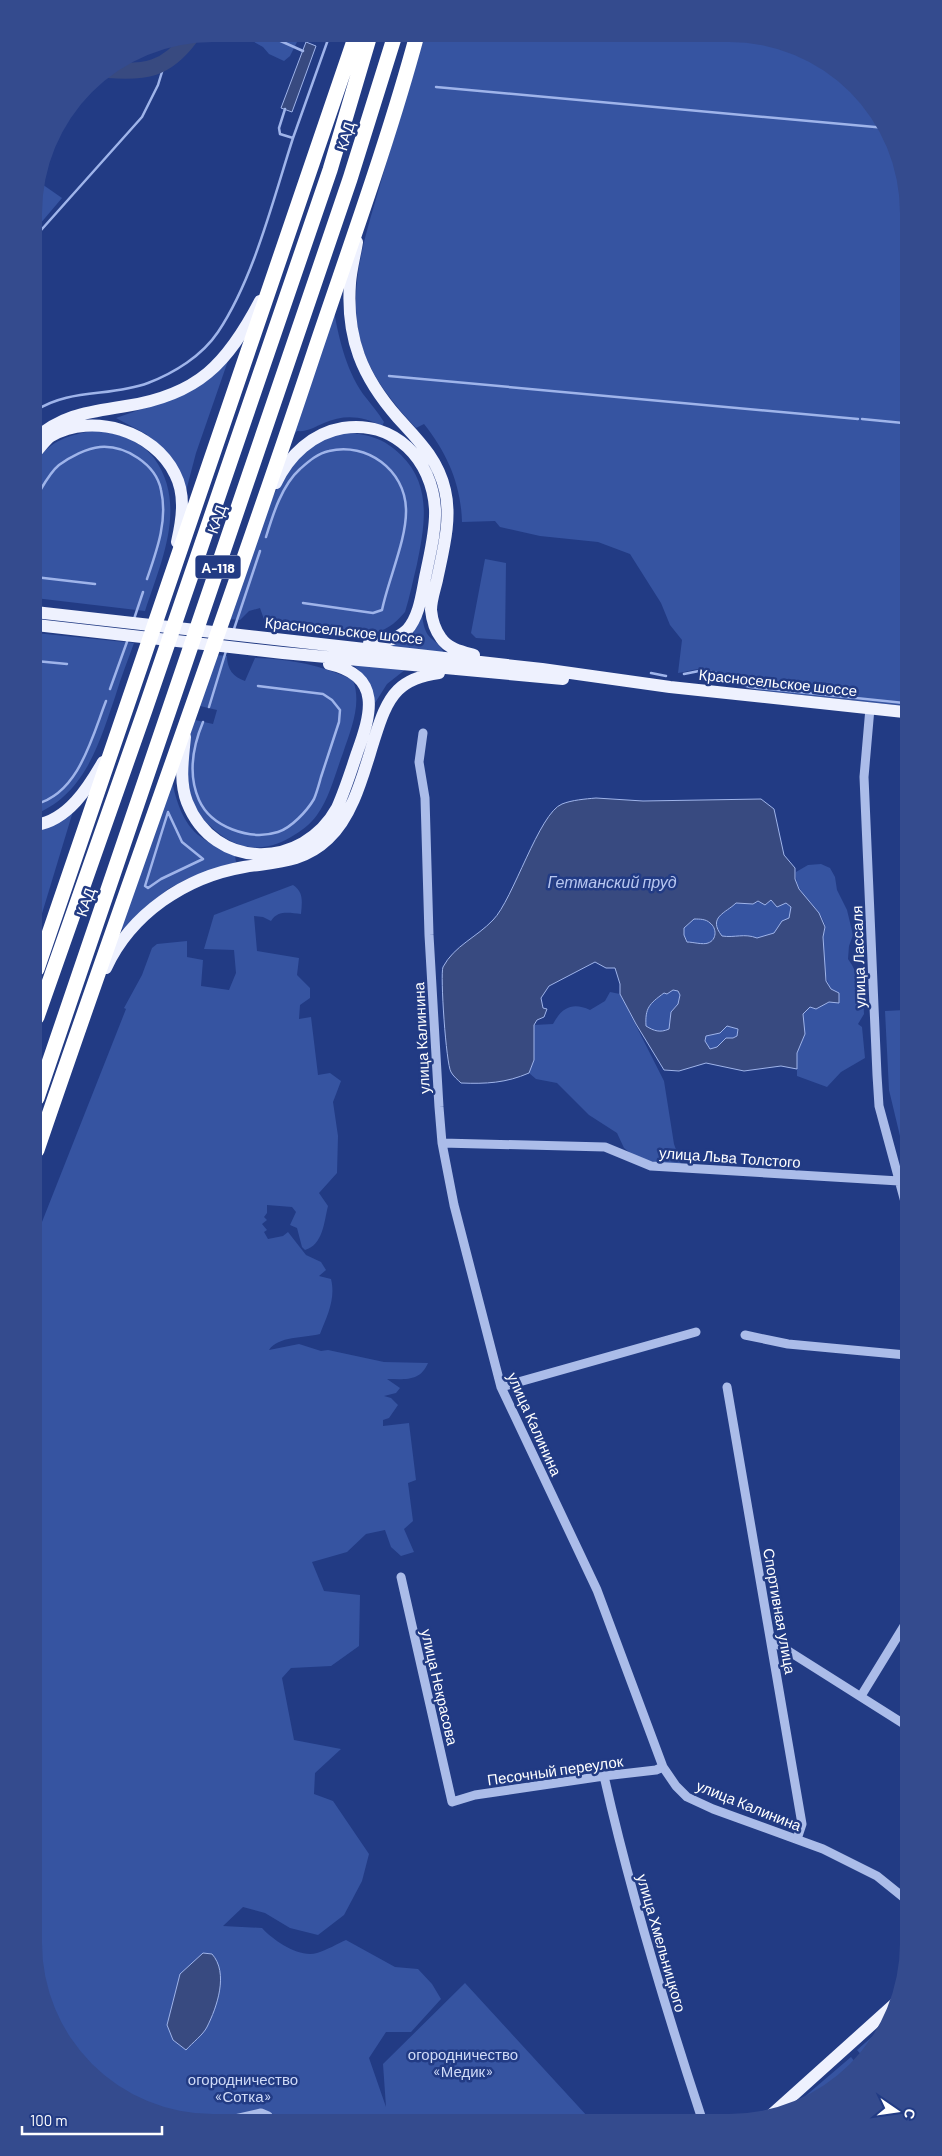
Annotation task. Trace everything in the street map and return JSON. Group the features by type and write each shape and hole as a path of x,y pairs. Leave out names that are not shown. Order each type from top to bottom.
{"highway":[{"path":"43,953 354,42"},
{"name":"КАД","path":"43,1001 330,170 368,42"},
{"name":"КАД","path":"42,1082 350,179 393,42"},
{"path":"42,1134 255,531 361,217 415,42"}],"main road":[{"path":"361,217 350,282 349,318 353,341 363,365 380,396 429,452 439,470 446,492 447,519 443,551 431,609 434,624 441,640 456,650 542,668"},
{"path":"43,434 67,417 165,399 194,384 209,373 232,348 274,275"},
{"path":"43,444 50,436 88,426 119,430 143,438 162,455 176,474 183,514 166,593"},
{"path":"255,531 283,468 305,444 321,434 349,427 369,427 399,439 412,450 422,466 430,482 435,510 434,531 418,611 409,628 399,636 384,642 322,644"},
{"path":"43,606 90,618"},
{"name":"Красносельское шоссе","path":"43,613 542,668 648,684 900,711"},
{"name":"Красносельское шоссе","path":"43,626 283,654 616,684 648,684"},
{"path":"43,629 73,630"},
{"path":"186,728 182,781 187,801 205,830 222,844 235,850 255,854 279,853 302,845 320,832 330,820 343,794 369,718 370,699 364,684 342,666 283,654"},
{"path":"78,1032 112,954 149,910 187,885 228,871 274,865 294,859 312,851 328,839 346,814 354,797 389,702 398,690 410,681 428,674 459,670"},
{"path":"43,824 62,814 82,795 111,750"},
{"path":"785,2103 879,2023"}],"street":[{"name":"улица Лассаля","path":"870,708 864,777 877,1075 879,1106 899,1181"},
{"name":"улица Калинина","path":"422,733 419,762 425,798 430,959 442,1143 454,1204 501,1387 596,1590 663,1767 676,1786 687,1797 713,1809 823,1849 877,1876 899,1894"},
{"name":"улица Льва Толстого","path":"442,1143 605,1147 651,1166 899,1181"},
{"path":"501,1387 696,1332"},
{"path":"745,1335 788,1344 899,1354"},
{"name":"Спортивная улица","path":"727,1387 802,1824 798,1839"},
{"name":"улица Некрасова","path":"401,1577 452,1802"},
{"path":"861,1696 899,1634"},
{"path":"771,1640 899,1721"},
{"name":"Песочный переулок","path":"452,1802 475,1795 656,1770 663,1767"},
{"name":"улица Хмельницкого","path":"604,1776 619,1842 669,2019 700,2113"}],"green space":[{"path":"254,42 297,42 290,56 284,61 269,54 263,47"},
{"path":"423,42 728,42 750,44 783,52 804,60 823,71 857,101 877,128 886,148 894,170 900,214 900,706 757,690 749,685 728,679 706,669 678,673 682,640 670,625 661,603 630,554 598,542 540,536 500,527 495,521 462,522 456,482 440,446 424,424 416,428 384,390 366,358 357,325 356,303 360,261 370,219"},
{"path":"45,186 62,198 43,220"},
{"path":"333,305 340,339 351,373 363,394 384,422 382,426 361,418 339,418 308,430 297,431 289,440"},
{"path":"230,355 196,453 186,491 154,441 146,434 116,418 153,405"},
{"path":"101,431 126,438 142,446 154,458 164,476 169,495 168,534 164,553 145,611 43,599 43,453 55,443 76,434"},
{"path":"342,433 367,435 388,444 401,455 418,479 422,492 424,520 417,564 405,612 389,627 369,634 266,625 260,608 249,611 240,620 228,619 267,508 286,471 316,441"},
{"path":"485,559 506,563 505,640 476,638 471,633"},
{"path":"422,615 427,633 439,645 444,654 389,646"},
{"path":"43,634 134,643 104,730 89,764 67,793 53,805 43,810"},
{"path":"217,655 227,656 228,665 232,672 245,681 255,658 293,661 330,670 353,680 356,707 352,726 322,808 302,830 280,843 269,846 248,847 228,840 203,819 189,798 186,770 190,737 195,720 213,724 217,710 200,706"},
{"path":"352,663 406,669 387,684 375,703 369,682"},
{"path":"171,776 180,810 194,832 235,856 236,862 189,878 168,889 123,929 119,926"},
{"path":"74,808 43,912 43,824"},
{"path":"821,864 830,868 835,877 837,890 847,910 853,935 849,946 848,959 857,979 856,988 863,995 864,1014 858,1024 862,1027 865,1058 841,1072 827,1087 797,1076 797,1053 805,1034 803,1014 810,1007 816,1009 829,1002 831,989 825,971 823,956 822,942 825,925 818,911 803,893 796,880 796,872 808,865"},
{"path":"293,885 297,888 301,894 301,914 280,914 271,921 263,917 254,916 257,951 299,958 297,975 310,988 310,998 300,1005 299,1019 311,1017 318,1075 330,1073 341,1081 333,1102 338,1136 337,1173 319,1193 328,1206 324,1226 319,1238 311,1247 305,1250 302,1247 297,1228 290,1225 296,1212 292,1207 267,1205 267,1213 264,1217 267,1220 262,1224 267,1230 264,1232 268,1239 283,1236 288,1232 306,1255 321,1262 326,1270 319,1276 331,1279 332,1300 320,1334 285,1340 273,1345 269,1350 299,1344 321,1351 328,1350 384,1362 428,1363 421,1374 411,1378 387,1379 400,1388 396,1393 384,1396 391,1398 398,1405 389,1418 383,1420 383,1426 409,1423 416,1480 408,1483 413,1521 404,1529 414,1552 401,1556 391,1547 385,1530 366,1534 347,1552 312,1562 324,1591 360,1595 359,1646 331,1666 291,1668 282,1678 294,1740 341,1749 315,1773 314,1794 333,1801 369,1854 362,1881 344,1915 318,1935 290,1928 265,1913 243,1907 223,1926 262,1928 287,1947 310,1954 321,1952 346,1940 395,1967 418,1969 432,1984 441,1999 411,2032 386,2032 369,2058 386,2107 383,2064 465,1983 584,2113 214,2113 180,2110 138,2096 119,2085 101,2071 71,2037 60,2018 48,1986 42,1942 42,1221 126,1009 124,1008 142,975 152,948 157,944 187,941 187,957 203,960 201,986 229,990 236,973 234,950 204,949 214,915"},
{"path":"771,900 780,905 786,903 791,907 789,919 774,933 757,938 722,936 718,930 717,920 736,903"},
{"path":"694,919 705,920 712,925 715,934 711,941 704,944 688,942 684,935 684,928"},
{"path":"673,990 678,991 680,995 678,1004 671,1012 669,1029 657,1031 645,1026 649,1006 664,993 667,994"},
{"path":"610,992 620,994 664,1081 674,1144 681,1164 662,1164 637,1158 624,1148 617,1133 589,1115 557,1083 536,1079 529,1073 534,1060 534,1025 553,1024 564,1010 573,1006 590,1010 605,1001"},
{"path":"900,1010 899,1134 889,1090 885,1011"},
{"path":"727,1026 738,1029 737,1036 726,1038 717,1047 710,1049 705,1041 706,1036 720,1033"},
{"path":"868,2040 859,2052 857,2050"},
{"path":"851,2057 853,2059 841,2071 808,2094"}],"water":[{"path":"306,42 316,46 292,112 281,108"},
{"name":"Гетманский пруд","path":"596,798 643,801 761,799 774,809 784,855 795,868 795,879 799,889 819,913 825,927 823,937 826,981 831,989 839,993 839,1003 829,1002 816,1009 810,1007 803,1014 805,1034 797,1053 797,1069 781,1066 744,1071 706,1063 679,1071 664,1070 620,994 620,984 615,968 606,968 595,962 549,986 541,998 543,1008 547,1009 544,1017 537,1020 534,1025 534,1060 529,1073 504,1081 479,1083 461,1083 453,1075 449,1065 445,1037 442,985 443,967 459,947 487,926 501,910 535,839 553,811 562,804","holes":["771,900 777,907 786,903 791,907 789,918 782,921 774,933 757,938 722,936 718,930 717,920 736,903 753,904 758,901 765,905","694,919 701,919 712,925 715,934 713,939 706,944 687,942 684,928","673,990 678,991 680,995 678,1004 671,1012 669,1029 657,1031 646,1026 647,1011 655,1000 664,993 667,994","727,1026 738,1029 737,1036 726,1038 717,1047 710,1049 705,1041 706,1036 720,1033"]},
{"path":"203,1953 212,1954 217,1962 221,1980 220,1990 207,2027 186,2050 173,2040 167,2025 180,1974"}],"waterway":[{"path":"283,42 303,51"},
{"path":"285,109 279,128 280,134 293,138 327,42"},
{"path":"119,71 144,70 154,67 172,57 184,45"},
{"path":"43,228 142,117 158,85 165,62"},
{"path":"436,87 876,127"},
{"path":"43,407 62,399 120,390 148,383 187,363 204,349 218,332 242,288 262,238 293,138"},
{"path":"389,376 858,419"},
{"path":"862,419 900,423"},
{"path":"43,486 59,465 84,451 95,448 110,447 119,449 146,464 158,481 163,501 160,535 147,579"},
{"path":"266,537 275,510 288,483 300,469 321,454 343,449 370,455 391,471 399,482 404,495 406,521 382,610 373,613 303,603"},
{"path":"234,629 260,551"},
{"path":"43,578 95,584"},
{"path":"134,619 143,592"},
{"path":"110,689 128,639"},
{"path":"209,707 226,651"},
{"path":"43,662 67,664"},
{"path":"684,674 704,670 716,673 723,679 750,687 900,703"},
{"path":"651,673 666,676"},
{"path":"203,722 194,751 193,771 199,800 212,818 232,830 256,835 278,832 288,827 303,814 314,799 339,722 340,710 332,700 323,694 258,686"},
{"path":"43,801 51,798 63,788 82,762 106,701"},
{"path":"168,812 182,842 203,859 161,879 148,888 145,886 168,812"}],"park label":[{"name":"огородничество «Медик»","path":"463,2062"},
{"name":"огородничество «Сотка»","path":"243,2088"}]}
